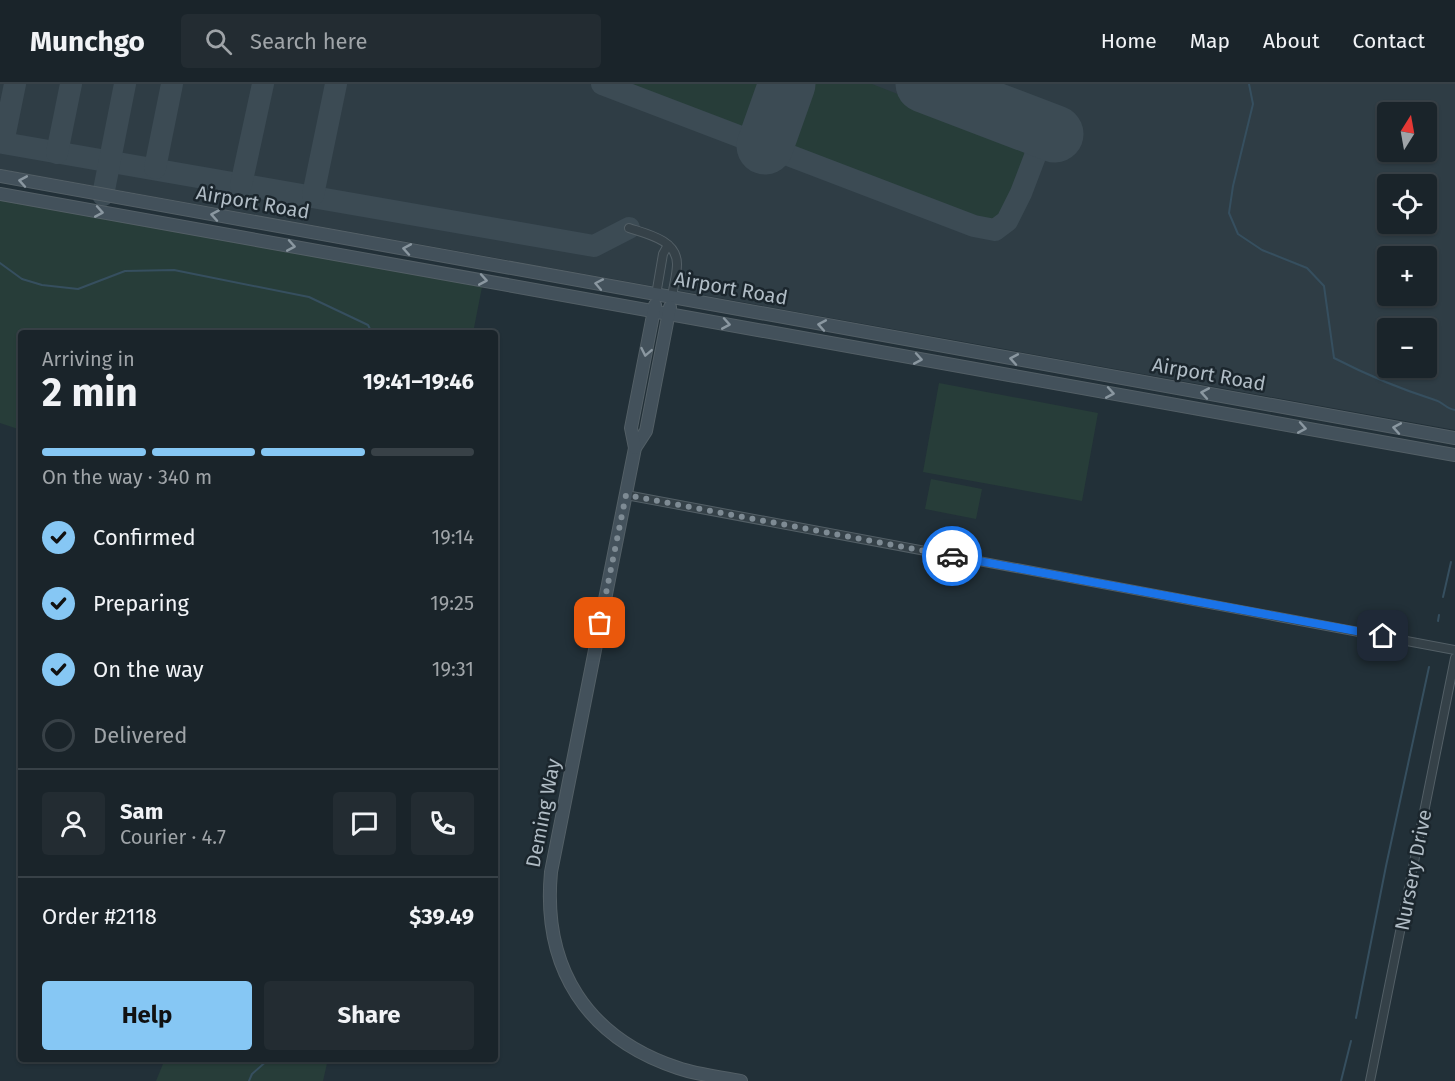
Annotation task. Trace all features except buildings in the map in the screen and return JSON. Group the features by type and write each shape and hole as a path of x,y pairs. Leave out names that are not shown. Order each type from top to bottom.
{"street":[{"name":"Airport Road","path":"0,176 1455,438"},
{"name":"Airport Road","path":"0,194 1455,455"},
{"path":"629,228 661,239 676,255 677,264 672,298"},
{"path":"657,295 663,254 668,245"},
{"name":"Deming Way","path":"635,448 631,428 657,295"},
{"name":"Deming Way","path":"672,298 646,431 635,448 551,872 549,901 551,931 558,956 569,981 585,1007 605,1027 640,1052 681,1070 741,1081"},
{"path":"626,495 1455,650"},
{"name":"Nursery Drive","path":"1370,1081 1455,658"}],"shaded area":[{"path":"0,84 1455,84 1455,430 0,169"}],"green space":[{"path":"619,84 764,84 747,132"},
{"path":"814,84 872,84 1018,141 1024,149 1024,160 1005,210 994,220 978,220 792,149"},
{"path":"0,199 482,287 474,330 18,330 18,429 0,423"},
{"path":"939,383 1098,413 1082,501 923,472"},
{"path":"931,479 982,489 976,519 925,509"},
{"path":"164,1062 327,1062 323,1081 156,1081"}],"waterway":[{"path":"1249,84 1253,104 1233,186 1229,213 1238,234 1262,250 1307,268 1324,286 1334,358 1455,410"},
{"path":"0,263 22,279 42,285 78,289 125,271 174,270 309,297 368,325 370,330"},
{"path":"1443,597 1451,562"},
{"path":"1438,621 1439,615"},
{"path":"1356,1018 1429,667"},
{"path":"1341,1081 1351,1041"},
{"path":"249,1081 252,1074 266,1062"}],"taxiway":[{"path":"15,84 3,143 594,246 629,228"},
{"path":"57,153 71,84"},
{"path":"103,195 125,84"},
{"path":"155,168 172,84"},
{"path":"241,185 263,84"},
{"path":"313,195 336,84"},
{"path":"602,84 974,226 995,230 1007,221 1021,193 1045,130"}],"runway":[{"path":"765,146 787,84"},
{"path":"924,84 1055,134"}],"way so far":[{"path":"600,623 626,495 952,556"}],"route":[{"path":"952,556 1383,636"}]}
